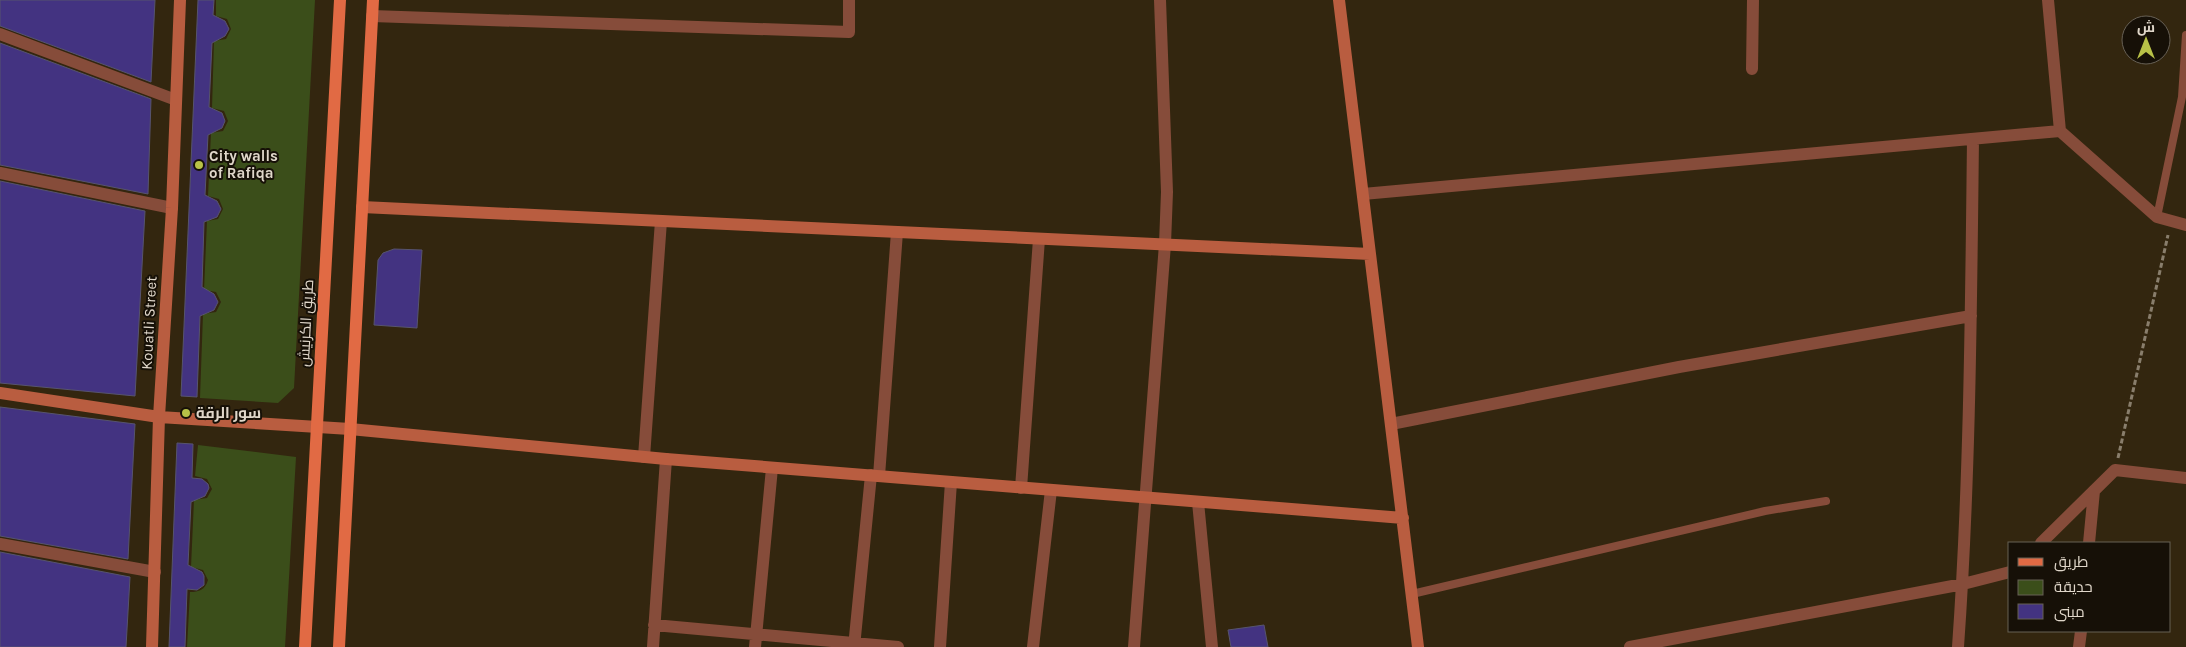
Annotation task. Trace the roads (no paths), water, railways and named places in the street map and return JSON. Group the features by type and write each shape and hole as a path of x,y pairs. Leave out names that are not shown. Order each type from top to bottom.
{"main road":[{"name":"طريق الكرنيش","path":"305,647 340,0"},
{"path":"339,647 373,0"}],"street":[{"name":"Kouatli Street","path":"152,647 160,417 172,208 180,0"},
{"path":"372,16 849,32 850,0"},
{"path":"1134,647 1165,244 1167,192 1160,0"},
{"path":"1338,0 1418,647"},
{"path":"1752,69 1753,0"},
{"path":"2048,0 2060,131 2157,217 2186,225"},
{"path":"0,34 176,100"},
{"path":"1362,194 2060,131"},
{"path":"1958,647 1963,584 1970,392 1973,139"},
{"path":"0,173 172,208"},
{"path":"362,208 1370,254"},
{"path":"644,457 661,221"},
{"path":"854,645 875,476 897,232"},
{"path":"1021,488 1039,239"},
{"path":"1391,424 1679,367 1971,316"},
{"path":"0,393 160,417 350,429 772,468 1402,518"},
{"path":"653,647 666,459"},
{"path":"755,647 772,468"},
{"path":"2042,542 2115,470 2186,478"},
{"path":"940,647 951,482"},
{"path":"1033,647 1051,490"},
{"path":"2089,542 2094,491"},
{"path":"1198,502 1212,647"},
{"path":"0,544 155,572"},
{"path":"1630,647 1659,644 1963,584 2008,573"},
{"path":"654,625 854,645 898,647"},
{"path":"2080,647 2081,632"}],"lane":[{"path":"2157,217 2182,97 2186,35"},
{"path":"1412,594 1765,511 1826,501"}],"place":[{"name":"City walls of Rafiqa","path":"199,165"},
{"name":"سور الرقة","path":"186,413"}]}
